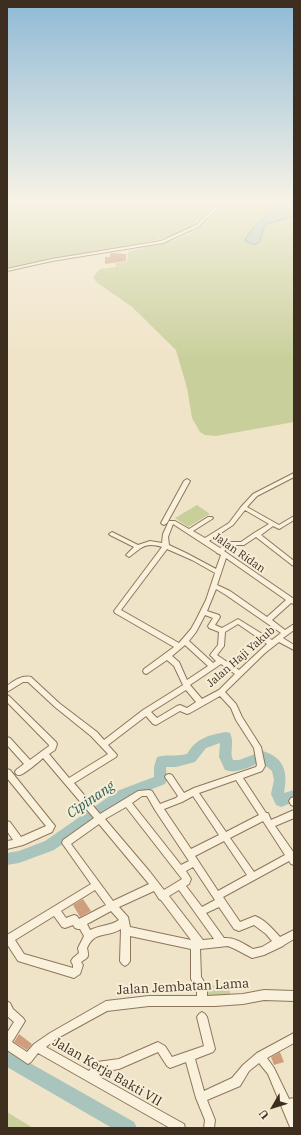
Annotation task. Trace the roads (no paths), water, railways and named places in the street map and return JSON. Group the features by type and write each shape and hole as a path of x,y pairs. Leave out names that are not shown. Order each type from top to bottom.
{"street":[{"path":"7,270 52,260 90,254"},
{"path":"205,541 231,524 255,495 294,475"},
{"path":"178,646 117,612 166,546 166,531 168,522 187,481"},
{"path":"244,507 279,527 293,520"},
{"path":"189,532 210,518"},
{"name":"Jalan Ridan","path":"168,522 205,541 221,554 248,570 292,601"},
{"path":"146,671 185,641 204,612 217,572 221,554 231,543 241,544 273,524"},
{"path":"112,534 138,547"},
{"path":"256,534 294,564"},
{"path":"129,555 138,547 151,543 166,546 217,572"},
{"path":"213,585 228,593 285,633"},
{"path":"267,621 292,601"},
{"path":"204,612 217,617 211,626 222,631"},
{"path":"222,631 238,621 272,644"},
{"name":"Jalan Haji Yakub","path":"146,712 156,722 180,708 187,711 221,692 272,644 294,626"},
{"path":"222,631 220,646 213,655 239,674"},
{"path":"279,639 294,648"},
{"path":"185,641 213,667"},
{"path":"167,656 177,664 187,685 201,703"},
{"path":"106,743 125,726 221,661"},
{"path":"7,689 26,678 31,680 106,743 113,755 69,782"},
{"path":"158,808 194,791 259,769 262,766 257,747 239,718 234,706 221,692"},
{"path":"7,698 53,744 52,748 19,772"},
{"path":"7,740 30,765"},
{"path":"44,754 143,870 198,945 196,979 202,986 202,1000"},
{"path":"7,772 51,826 49,829 20,842 7,845"},
{"path":"200,912 252,876 292,858 237,776"},
{"path":"169,777 183,797"},
{"path":"194,791 252,876"},
{"path":"125,961 125,920 112,906 66,844 99,819 141,793 147,792 237,926 239,927 255,920 269,931 280,943"},
{"path":"127,802 187,879 162,896"},
{"path":"270,824 294,814"},
{"path":"190,854 265,816"},
{"path":"7,825 20,842"},
{"path":"181,870 195,862"},
{"path":"180,884 222,942"},
{"path":"96,885 8,940 21,958 72,973 77,971 78,967 76,961 84,955 82,948 89,936 96,930 114,928 125,920"},
{"path":"56,911 65,924 74,918 78,925 112,906 155,886"},
{"path":"81,923 89,936"},
{"path":"126,931 198,945 222,942 237,945 250,954 264,951 294,936"},
{"name":"Jalan Jembatan Lama","path":"37,1047 71,1025 106,1006 149,1000 244,999 264,995 294,996"},
{"name":"Jalan Kerja Bakti VII","path":"7,1006 10,1012 19,1019 20,1022 7,1043 28,1059 37,1047 180,1128"},
{"path":"91,1078 97,1067 119,1064 158,1047 162,1048 170,1063 210,1049 202,1017"},
{"path":"201,1098 236,1082 246,1068 260,1056 294,1038"},
{"path":"189,1056 201,1098 210,1120 209,1128"},
{"path":"260,1056 271,1071 290,1104 294,1123"}],"waterway":[{"name":"Cipinang","path":"7,859 19,857 49,846 122,795 161,780 161,761 176,762 191,758 194,752 201,745 214,739 226,737 227,747 225,757 229,766 240,765 263,756 278,768 280,780 277,794 281,801 294,796"},
{"name":"Cipinang","path":"7,1058 128,1128"}]}
